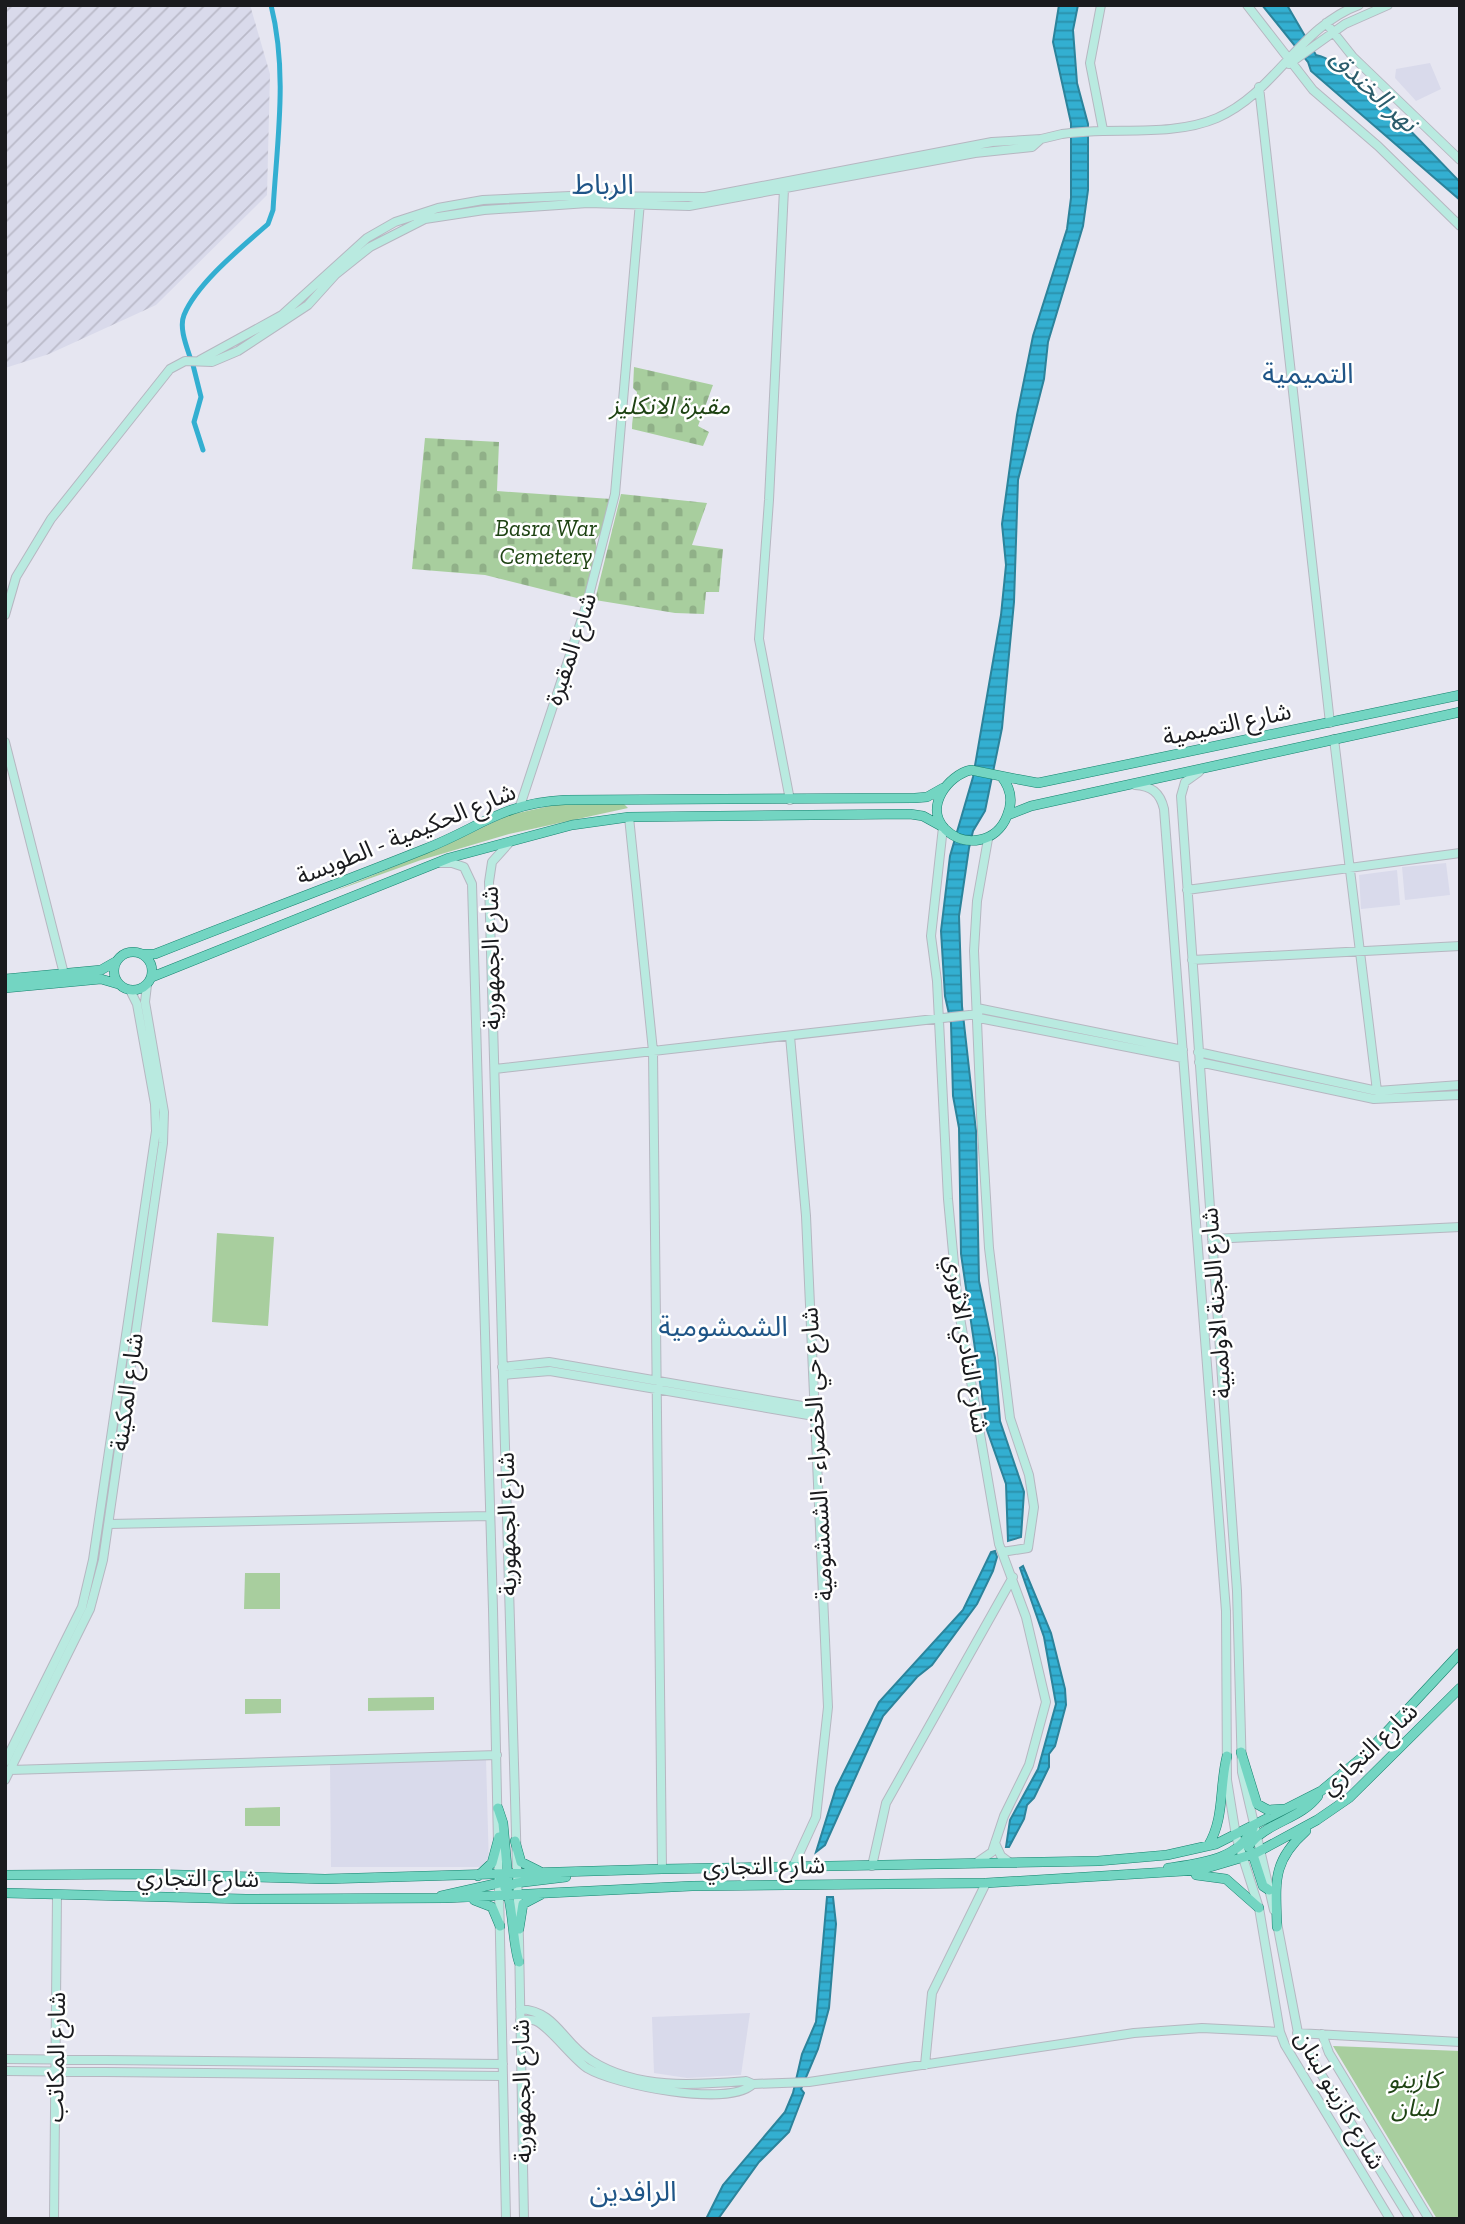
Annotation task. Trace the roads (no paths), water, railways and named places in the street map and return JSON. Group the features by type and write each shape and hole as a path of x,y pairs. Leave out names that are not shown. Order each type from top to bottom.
{"main road":[{"name":"شارع التميمية","path":"997,774 1038,783 1460,695"},
{"name":"شارع التميمية","path":"1008,815 1031,806 1460,712"},
{"path":"971,771 997,774 1011,797 1008,815 983,840 952,834 943,827 938,807 943,788 955,776 971,771"},
{"name":"شارع الحكيمية - الطويسة","path":"143,954 155,954 290,903 429,848 488,817 520,806 565,800 679,802 927,797 943,788"},
{"path":"696,801 693,809 696,816"},
{"path":"679,802 680,817"},
{"name":"شارع الحكيمية - الطويسة","path":"149,981 295,918 434,864 572,825 629,817 910,814 943,827"},
{"path":"290,903 287,914 295,918"},
{"path":"5,979 101,970 125,953 143,954 152,964 149,981 130,990 101,979 5,988"},
{"path":"116,961 114,973 119,984"},
{"name":"شارع التجاري","path":"5,1893 436,1898 579,1871 1135,1859 1208,1846 1236,1836 1321,1791 1366,1754 1460,1653"},
{"name":"شارع التجاري","path":"1149,1876 1161,1870 1201,1863 1250,1849 1317,1820 1362,1787 1460,1688"},
{"path":"1241,1752 1257,1804 1268,1810 1288,1809"},
{"path":"1208,1846 1220,1822 1222,1778 1227,1756"},
{"path":"1244,1859 1256,1838 1304,1810 1321,1791"},
{"path":"498,1808 503,1823 513,1942 519,1962"},
{"path":"1277,1927 1276,1881 1280,1862 1293,1843 1317,1820"},
{"path":"1250,1849 1253,1828"},
{"path":"1236,1836 1250,1849 1264,1886 1269,1891"},
{"path":"478,1876 494,1860 499,1837"},
{"path":"515,1841 518,1857 524,1866 536,1871 558,1873"},
{"name":"شارع التجاري","path":"5,1875 148,1874 312,1879 478,1876 551,1891 986,1883 1149,1876 1211,1869 1244,1859"},
{"path":"436,1898 455,1890 556,1880 579,1871"},
{"path":"1166,1874 1222,1877 1259,1908"},
{"path":"519,1929 524,1902 551,1891"},
{"path":"452,1897 487,1903 494,1909 500,1926"}],"street":[{"path":"1101,5 1090,63 1101,130"},
{"path":"1247,5 1314,90 1390,156 1460,226"},
{"path":"5,615 16,578 51,519 170,369 185,362 212,362 238,351 284,318 308,305 351,260 399,226 456,213 550,202 705,197 854,172 1032,147 1041,139 1062,134 1177,127 1217,118 1291,59 1326,23 1359,5"},
{"path":"1291,59 1317,46 1354,19 1388,5"},
{"path":"1326,23 1360,64 1460,160"},
{"path":"1259,86 1330,723"},
{"path":"640,201 689,206 784,189 854,172"},
{"path":"784,189 769,500 758,639 790,800"},
{"name":"شارع المقبرة","path":"520,806 587,603 615,494 640,201"},
{"path":"1334,739 1377,1091"},
{"path":"5,742 64,974"},
{"name":"شارع اللجنة الاولمبية","path":"1209,768 1185,782 1181,790 1181,806 1239,1633 1241,1752 1256,1838"},
{"path":"1135,785 1161,796 1164,809 1181,806"},
{"name":"شارع اللجنة الاولمبية","path":"1164,809 1226,1611 1227,1756 1236,1836"},
{"path":"629,817 653,1051 662,1869"},
{"name":"شارع النادي الاثوري","path":"943,827 931,936 948,1199 958,1306 1002,1552 1013,1577 1046,1702 1029,1765 1004,1816 995,1843"},
{"name":"شارع الجمهورية","path":"506,2219 500,1926 515,1841 488,882 495,858 514,840"},
{"path":"983,840 974,951 981,1114 994,1298 1010,1418 1029,1475 1034,1507 1028,1548 1002,1552"},
{"path":"1187,890 1460,853"},
{"name":"شارع الجمهورية","path":"434,864 458,864 468,872 472,884 499,1837 507,1884 519,1929 524,2219"},
{"path":"472,884 480,879 488,882"},
{"path":"1192,960 1460,946"},
{"name":"شارع المكينة","path":"5,1762 76,1620 88,1587 164,1127 145,1002 149,981"},
{"name":"شارع المكينة","path":"5,1780 90,1609 109,1524 156,1131 155,1104 137,1004 130,990"},
{"path":"495,1069 976,1014 1183,1054"},
{"name":"شارع حي الخضراء - الشمشومية","path":"790,1036 804,1172 828,1707 816,1816 793,1867"},
{"path":"1199,1052 1391,1100 1460,1095"},
{"path":"1199,1062 1357,1092 1460,1086"},
{"path":"1194,1191 1208,1190"},
{"path":"1195,1209 1209,1208"},
{"path":"1212,1239 1460,1227"},
{"path":"503,1371 550,1371 657,1384 814,1412"},
{"path":"109,1524 489,1516"},
{"path":"872,1866 886,1803 1013,1577"},
{"path":"496,1731 502,1736 511,1730"},
{"path":"10,1770 497,1755"},
{"path":"995,1843 998,1853 1009,1862"},
{"path":"975,1863 989,1857 995,1843"},
{"name":"شارع كازينو لبنان","path":"1244,1859 1259,1908 1280,2032 1313,2096 1390,2219"},
{"path":"925,2065 932,1993 986,1883"},
{"name":"شارع كازينو لبنان","path":"1269,1891 1297,2033 1410,2219"},
{"name":"شارع المكاتب","path":"54,2219 57,1895"},
{"path":"520,2009 538,2010 552,2030 590,2069 635,2086 686,2093 748,2084 809,2082 1168,2030 1280,2032"},
{"path":"520,2020 535,2020 552,2030"},
{"path":"1297,2033 1460,2042"},
{"path":"1322,2034 1329,2053 1429,2219"},
{"path":"5,2059 503,2064"},
{"path":"5,2071 503,2076"},
{"path":"1397,2196 1410,2188"}],"water":[{"path":"1059,5 1078,5 1073,30 1077,83 1088,124 1088,190 1083,226 1048,342 1044,379 1018,480 1014,602 1002,728 985,811 973,831 969,848 959,916 962,1006 976,1131 979,1281 995,1358 1000,1421 1024,1492 1021,1537 1008,1541 1006,1484 987,1430 961,1254 959,1128 953,1096 951,1023 945,996 941,931 950,856 973,777 1001,615 1006,565 1002,524 1017,415 1033,336 1067,229 1071,198 1071,123 1053,42"},
{"name":"نهر الخندق","path":"1262,5 1287,5 1316,55 1348,73 1368,90 1460,182 1460,200 1311,71 1308,62"},
{"path":"995,1551 997,1557 993,1571 977,1604 932,1665 917,1677 883,1716 825,1845 816,1852 836,1788 879,1702 963,1610 991,1552"},
{"path":"1023,1566 1051,1633 1065,1689 1066,1705 1055,1746 1049,1754 1049,1767 1034,1798 1027,1805 1024,1819 1009,1847 1006,1847 1010,1820 1038,1769 1056,1704 1044,1637 1020,1568"},
{"path":"827,1897 833,1897 836,1924 829,2008 818,2049 801,2089 804,2093 789,2132 759,2162 718,2219 706,2219 723,2185 785,2112 793,2093 802,2054 816,2022"}],"waterway":[{"path":"190,357 182,325 190,303 221,266 268,224 273,210 280,82 271,5"},
{"path":"193,365 201,397 194,422 203,450"}],"district":[{"name":"الرباط","path":"603,184"},
{"name":"التميمية","path":"1308,373"},
{"name":"الشمشومية","path":"723,1326"},
{"name":"الرافدين","path":"633,2191"}],"park label":[{"name":"مقبرة الانكليز","path":"670,406"},
{"name":"Basra War Cemetery","path":"546,542"},
{"name":"كازينو لبنان","path":"1414,2094"}]}
